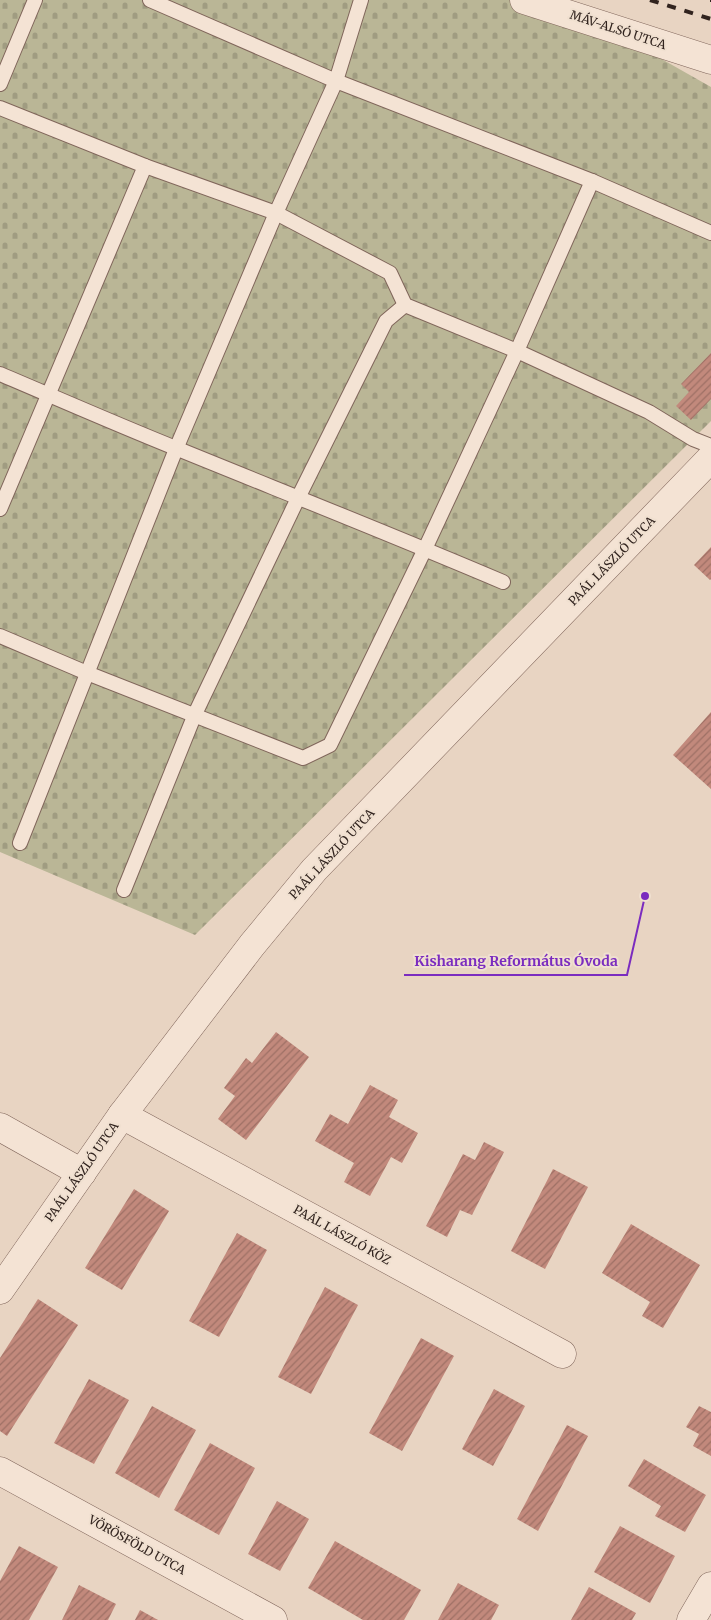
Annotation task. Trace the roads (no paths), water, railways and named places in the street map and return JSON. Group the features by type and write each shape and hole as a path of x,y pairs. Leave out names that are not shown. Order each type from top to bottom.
{"street":[{"name":"MÁV-ALSÓ UTCA","path":"524,0 711,60"},
{"name":"PAÁL LÁSZLÓ UTCA","path":"0,1290 122,1115 252,945 314,870 711,458"},
{"name":"PAÁL LÁSZLÓ KÖZ","path":"122,1115 562,1354"},
{"path":"0,1127 82,1173"},
{"name":"VÖRÖSFÖLD UTCA","path":"0,1471 273,1620"},
{"path":"691,1620 711,1586"}],"lane":[{"path":"0,84 35,0"},
{"path":"150,0 336,81 592,181 711,233"},
{"path":"20,842 176,449 276,213 336,81 361,0"},
{"path":"0,108 145,166 276,213 390,272 405,305 518,351 648,412 693,439 711,446"},
{"path":"0,508 145,166"},
{"path":"0,636 87,673 303,758 330,745 518,351 592,181"},
{"path":"124,890 194,714 386,320 405,305"},
{"path":"0,374 176,449 299,496 502,582"}],"railway":[{"path":"650,0 711,19"}],"place":[{"name":"Kisharang Református Óvoda","path":"645,896"}]}
